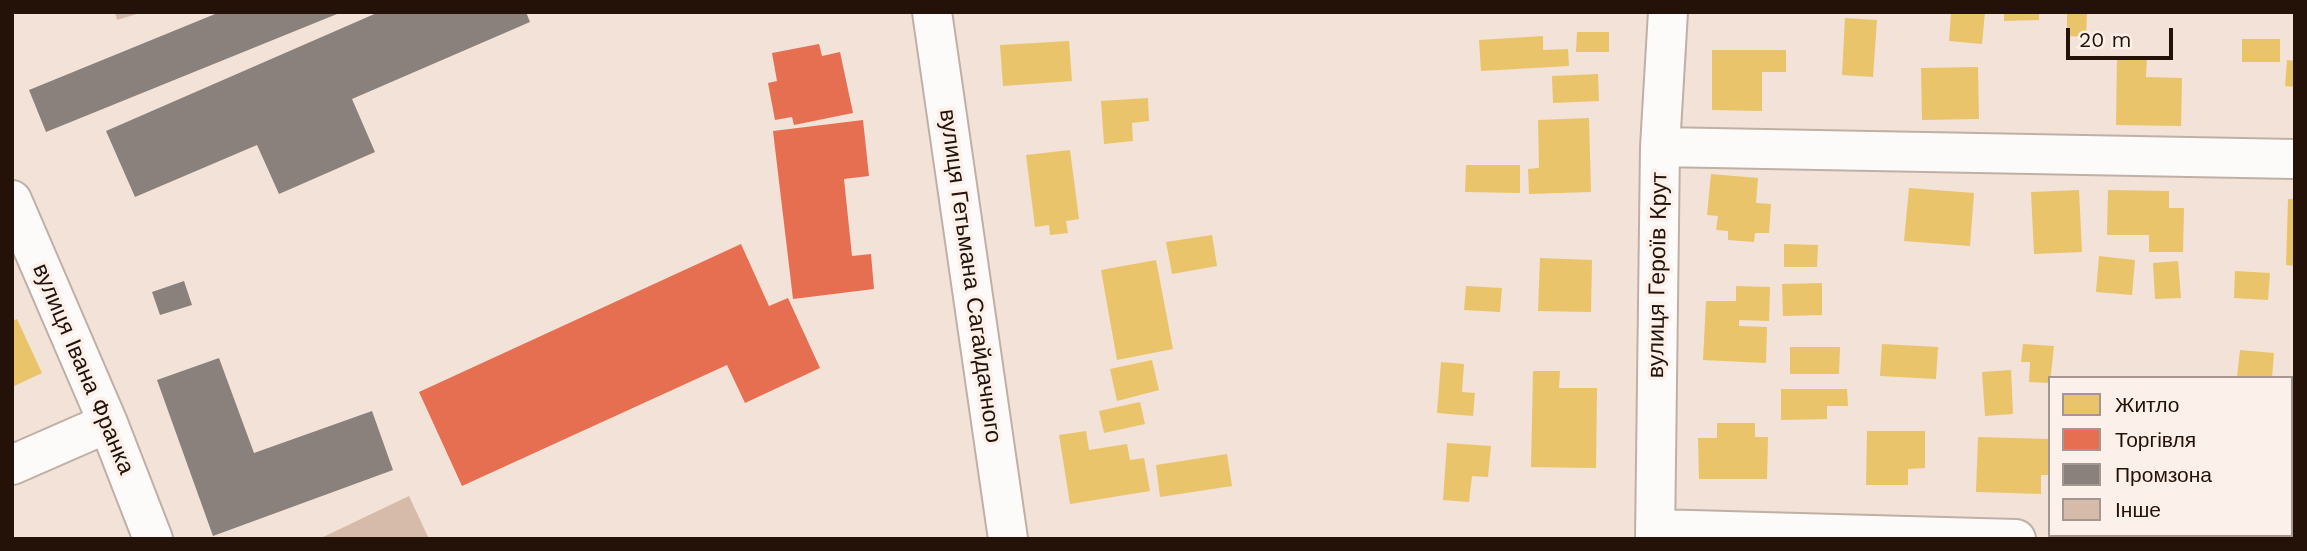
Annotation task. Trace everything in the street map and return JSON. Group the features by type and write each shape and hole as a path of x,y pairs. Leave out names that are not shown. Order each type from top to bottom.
{"street":[{"name":"вулиця Гетьмана Сагайдачного","path":"932,12 1008,539"},
{"name":"вулиця Героїв Крут","path":"1655,534 1660,147 1668,12"},
{"path":"1660,147 2295,159"},
{"name":"вулиця Івана Франка","path":"12,200 108,423 153,539"},
{"path":"12,465 108,423"},
{"path":"1655,534 2016,539"}],"building: Житло":[{"path":"1951,12 1985,12 1982,44 1949,41"},
{"path":"2004,12 2039,12 2039,20 2004,21"},
{"path":"2067,12 2087,12 2086,37 2067,36"},
{"path":"1845,18 1877,20 1873,77 1842,75"},
{"path":"1577,32 1609,32 1609,52 1576,52"},
{"path":"1543,36 1543,50 1568,49 1569,66 1481,71 1479,40"},
{"path":"2242,39 2280,39 2280,62 2242,62"},
{"path":"1069,41 1072,81 1003,86 1000,45"},
{"path":"1712,50 1786,50 1786,72 1762,72 1762,111 1712,110"},
{"path":"2117,57 2147,58 2146,77 2182,78 2181,126 2116,125"},
{"path":"2287,60 2295,61 2295,87 2285,86"},
{"path":"1978,67 1979,119 1922,120 1921,68"},
{"path":"1598,74 1599,101 1553,103 1552,76"},
{"path":"1148,98 1149,121 1132,123 1133,141 1104,144 1101,101"},
{"path":"1589,118 1591,192 1529,194 1528,169 1539,168 1538,120"},
{"path":"1070,150 1079,219 1066,221 1068,233 1050,235 1049,225 1035,227 1026,155"},
{"path":"1466,165 1520,165 1520,193 1465,192"},
{"path":"1711,174 1758,178 1756,203 1771,204 1769,233 1755,233 1754,242 1728,240 1728,231 1716,230 1718,216 1707,215"},
{"path":"1909,188 1974,193 1970,246 1904,241"},
{"path":"2079,190 2082,252 2034,254 2031,192"},
{"path":"2108,190 2169,191 2169,208 2184,208 2183,252 2149,252 2149,235 2107,235"},
{"path":"2288,199 2295,199 2295,266 2286,265"},
{"path":"1212,235 1217,266 1172,274 1166,242"},
{"path":"1784,244 1818,245 1817,267 1784,267"},
{"path":"2099,256 2135,260 2132,295 2096,292"},
{"path":"1540,258 1592,260 1591,312 1538,311"},
{"path":"1156,260 1173,349 1117,360 1101,270"},
{"path":"2178,261 2181,298 2155,299 2153,263"},
{"path":"2235,271 2270,273 2268,300 2234,298"},
{"path":"1822,283 1822,315 1783,316 1782,284"},
{"path":"1466,286 1502,288 1500,312 1464,310"},
{"path":"1736,286 1770,287 1769,321 1739,320 1739,326 1767,327 1766,363 1703,360 1706,301 1736,301"},
{"path":"17,319 42,373 12,387 12,321"},
{"path":"1882,344 1938,347 1936,379 1880,376"},
{"path":"2023,344 2054,346 2048,383 2029,382 2030,362 2021,362"},
{"path":"1790,347 1840,347 1839,374 1790,374"},
{"path":"2240,350 2274,353 2272,376 2237,376"},
{"path":"1152,360 1159,390 1117,401 1110,369"},
{"path":"1441,362 1464,364 1462,392 1475,393 1473,416 1437,413"},
{"path":"2011,370 2013,414 1985,416 1982,372"},
{"path":"1533,371 1560,371 1559,388 1597,388 1596,468 1531,467"},
{"path":"1781,389 1847,389 1848,406 1827,406 1827,419 1781,420"},
{"path":"1140,402 1145,424 1104,433 1099,411"},
{"path":"1717,423 1755,423 1755,437 1768,437 1767,479 1699,479 1698,438 1717,438"},
{"path":"1086,431 1089,450 1127,444 1130,460 1144,458 1150,491 1070,504 1059,435"},
{"path":"1867,431 1925,431 1925,468 1908,469 1908,485 1866,485"},
{"path":"1978,437 2048,439 2048,475 2041,475 2041,494 1976,492"},
{"path":"1447,443 1491,446 1488,477 1472,476 1469,502 1443,500"},
{"path":"2293,444 2295,444 2293,514"},
{"path":"1227,454 1232,486 1160,497 1156,465"}],"building: Торгівля":[{"path":"819,44 822,56 840,52 853,113 794,125 792,117 775,120 768,83 777,81 772,53"},
{"path":"863,120 869,176 844,179 852,256 871,254 874,289 793,299 773,131"},
{"path":"741,244 769,306 788,298 820,368 745,403 727,365 462,486 419,392"}],"building: Промзона":[{"path":"220,12 342,12 46,132 29,90"},
{"path":"379,12 526,12 530,22 352,99 375,152 279,194 257,145 135,197 106,131"},
{"path":"184,281 192,305 160,315 152,292"},
{"path":"219,358 254,453 372,411 393,470 213,536 157,380"}],"building: Інше":[{"path":"115,12 140,12 140,13 117,20"},
{"path":"409,496 429,539 319,539"}]}
